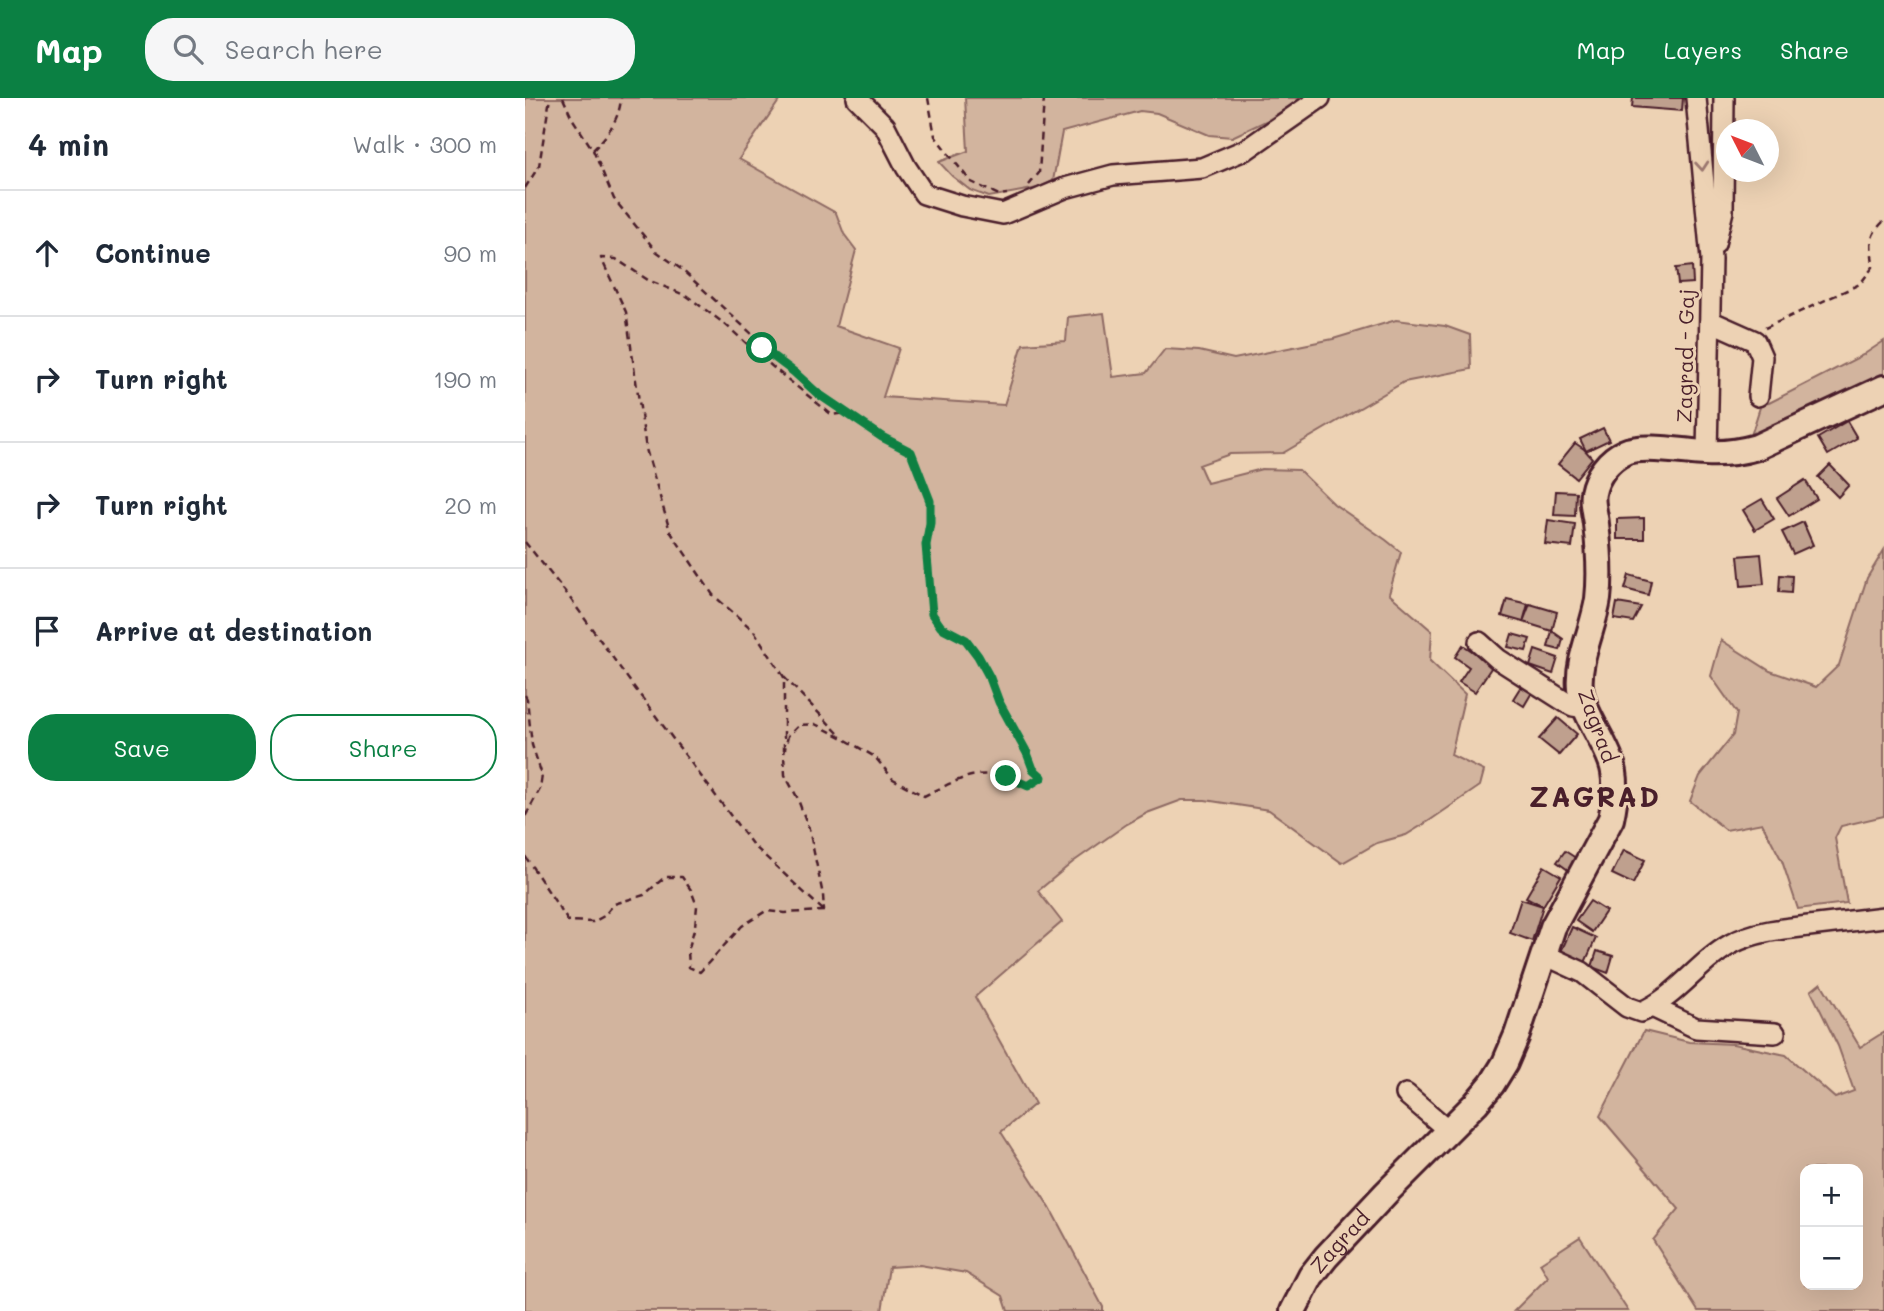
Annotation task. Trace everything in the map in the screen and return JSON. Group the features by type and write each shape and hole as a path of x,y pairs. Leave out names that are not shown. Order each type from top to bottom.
{"main road":[{"name":"Zagrad","path":"1293,1311 1311,1276 1327,1257 1492,1084 1517,1035 1553,927 1576,880 1611,820 1615,781 1612,763 1586,708 1580,688 1580,672 1598,600 1599,571 1593,495 1597,479 1608,463 1626,451 1735,453 1757,447 1884,388"}],"street":[{"path":"857,98 885,126 906,167 925,194 962,206 1003,214 1065,188 1113,175 1202,168 1247,149 1320,98"},
{"name":"Zagrad - Gaj","path":"1696,98 1711,259 1707,453"},
{"name":"Zagrad - Gaj","path":"1711,259 1723,211 1724,98"},
{"path":"1710,321 1755,341 1762,357 1758,396"},
{"path":"1479,642 1491,654 1567,703 1586,708"},
{"path":"1543,954 1582,971 1627,1007 1641,1012 1676,990 1704,962 1731,944 1763,932 1884,917"},
{"path":"1652,1007 1696,1028 1775,1033"},
{"path":"1406,1094 1448,1130"}],"path":[{"path":"525,188 539,166 550,98"},
{"path":"563,98 572,118 593,150 614,199 656,251 681,269 754,335 762,348 817,393 882,437 911,452 930,501 926,545 932,614 941,627 966,640 978,656 1033,769 1042,777 1028,786 1006,776 970,775 924,796 893,779 875,757 815,724 799,725 788,736 784,753"},
{"path":"593,150 606,137 620,107 621,98"},
{"path":"928,98 935,136 971,182 999,195 1011,194"},
{"path":"1023,193 1039,173 1044,98"},
{"path":"1747,338 1860,284 1873,267 1870,240 1875,229 1884,221"},
{"path":"841,737 784,677 754,631 713,595 670,531 646,449 626,312 601,258 616,259 648,280 687,296 726,325 832,415 847,412"},
{"path":"525,542 567,594 753,844 824,912"},
{"path":"784,677 785,775 809,829 824,895 824,912"},
{"path":"525,695 532,746 542,775 540,789 525,817"},
{"path":"525,856 568,920 593,922 604,916 614,904 644,895 665,877 682,877 697,906 688,951 689,967 700,972 742,926 766,911 824,912"}],"shaded area":[{"path":"525,98 781,98 739,159 836,213 844,234 856,250 836,326 899,348 883,397 1004,405 1023,344 1066,341 1068,317 1104,313 1113,377 1146,373 1165,349 1199,351 1234,359 1333,339 1396,320 1445,326 1470,335 1471,369 1404,382 1283,453 1230,454 1199,465 1207,483 1262,469 1299,470 1334,504 1401,552 1389,594 1432,631 1430,661 1465,694 1451,755 1484,771 1480,786 1406,835 1377,843 1342,863 1269,810 1205,800 1182,800 1147,813 1073,862 1038,891 1062,922 975,997 1035,1104 1001,1132 1050,1208 1103,1311 1008,1311 1003,1296 966,1273 920,1265 889,1267 882,1311 525,1311"},
{"path":"965,98 1302,98 1268,120 1232,137 1209,135 1157,113 1140,111 1062,132 1053,181 1038,188 989,197 970,190 939,162 968,151"},
{"path":"1884,341 1884,377 1749,442 1761,404 1769,403 1863,355"},
{"path":"1884,550 1884,816 1841,826 1835,838 1847,903 1798,909 1782,861 1762,823 1726,830 1690,801 1700,776 1733,735 1737,713 1711,676 1721,640 1770,671 1816,687 1839,665 1867,578"},
{"path":"1821,983 1860,1047 1884,1032 1884,1311 1698,1311 1653,1240 1679,1209 1600,1116 1644,1031 1689,1042 1733,1044 1786,1055 1835,1098 1854,1091 1838,1046 1811,991"},
{"path":"1580,1237 1628,1311 1514,1311 1548,1277 1540,1263"}],"building":[{"path":"1633,98 1683,98 1682,111 1632,107"},
{"path":"1692,266 1693,283 1678,284 1676,268"},
{"path":"1847,421 1857,438 1828,455 1818,438"},
{"path":"1603,428 1609,440 1586,451 1580,439"},
{"path":"1575,443 1592,458 1576,478 1558,464"},
{"path":"1830,465 1849,485 1838,497 1818,477"},
{"path":"1805,480 1817,499 1789,516 1777,498"},
{"path":"1556,491 1576,492 1575,516 1554,515"},
{"path":"1762,499 1774,519 1755,530 1743,510"},
{"path":"1644,518 1644,539 1617,539 1617,519"},
{"path":"1548,520 1575,524 1572,547 1545,544"},
{"path":"1803,522 1813,545 1793,554 1782,532"},
{"path":"1761,554 1764,584 1741,586 1738,556"},
{"path":"1629,575 1651,581 1648,595 1625,589"},
{"path":"1780,575 1792,576 1791,593 1779,592"},
{"path":"1507,599 1528,604 1523,622 1502,616"},
{"path":"1617,603 1641,607 1633,622 1614,619"},
{"path":"1530,604 1557,612 1552,631 1523,622"},
{"path":"1552,631 1563,639 1560,650 1548,647"},
{"path":"1512,634 1530,639 1526,651 1508,647"},
{"path":"1463,645 1493,665 1475,692 1459,682 1469,667 1455,657"},
{"path":"1535,650 1558,658 1553,674 1530,666"},
{"path":"1526,678 1537,684 1524,706 1513,699"},
{"path":"1558,718 1577,734 1559,755 1539,739"},
{"path":"1624,850 1645,860 1633,884 1612,874"},
{"path":"1565,851 1579,860 1571,872 1557,862"},
{"path":"1544,866 1561,876 1543,906 1526,897"},
{"path":"1521,899 1543,906 1532,941 1510,933"},
{"path":"1590,901 1606,911 1592,932 1576,921"},
{"path":"1572,927 1596,938 1584,965 1560,954"},
{"path":"1597,951 1613,956 1608,973 1592,967"}],"district":[{"name":"ZAGRAD","path":"1595,797"}],"route":[{"path":"762,348 817,393 882,437 911,452 930,501 926,545 932,614 941,627 966,640 978,656 1033,769 1042,777 1028,786 1006,776"}]}
